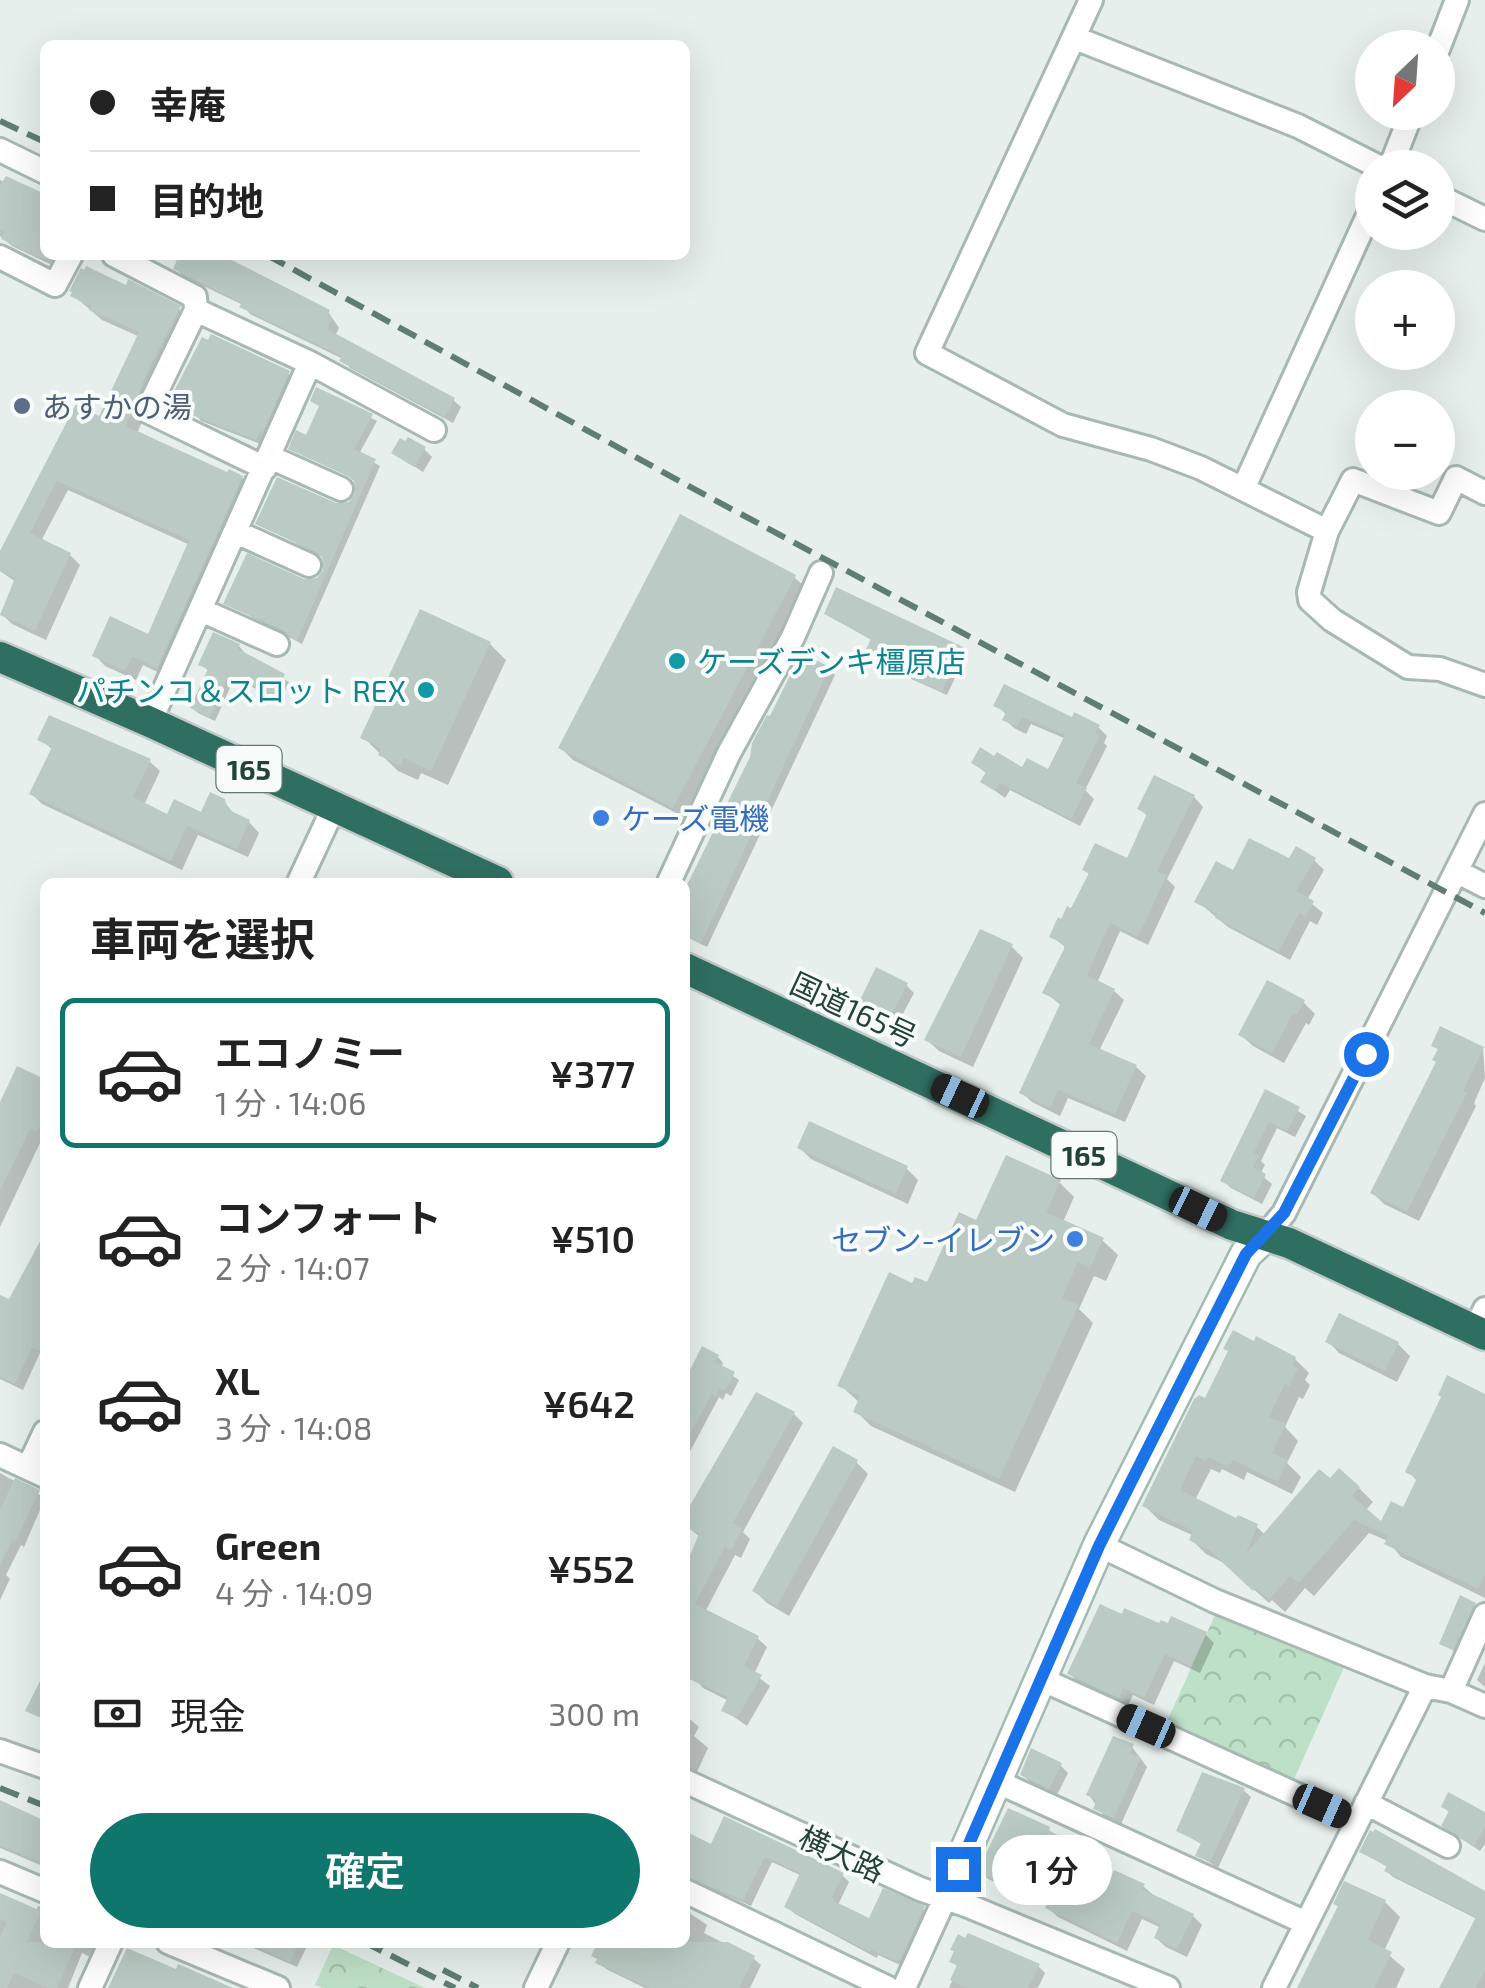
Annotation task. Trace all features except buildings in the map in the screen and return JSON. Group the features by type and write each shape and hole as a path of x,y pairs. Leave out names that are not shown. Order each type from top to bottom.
{"highway":[{"name":"165","path":"0,657 489,878"},
{"name":"国道165号","path":"690,970 1264,1238 1289,1244 1482,1324"}],"street":[{"path":"1091,0 927,353 1063,425 1151,449 1244,487 1327,531"},
{"path":"1445,30 1456,0"},
{"path":"1075,38 1298,126 1355,155"},
{"path":"0,150 40,170"},
{"path":"1455,204 1485,219"},
{"path":"1244,487 1355,244"},
{"path":"0,257 54,285 68,260"},
{"path":"124,260 195,297 196,310 147,411 341,489"},
{"path":"196,310 310,362 434,430"},
{"path":"150,722 310,362"},
{"path":"1484,681 1440,669 1408,667 1332,620 1310,600 1309,592 1327,531 1353,480 1439,513 1456,478 1485,492"},
{"path":"236,532 309,565"},
{"path":"671,878 729,753 792,637 821,573"},
{"path":"201,610 277,644"},
{"path":"301,878 333,809"},
{"path":"904,1988 1099,1546 1246,1254 1284,1213 1485,814"},
{"path":"1458,872 1485,886"},
{"path":"0,1455 37,1472"},
{"path":"1099,1546 1215,1600 1425,1686 1451,1691 1485,1706"},
{"path":"1451,1691 1485,1615"},
{"path":"1041,1679 1448,1846"},
{"path":"1274,1988 1425,1686"},
{"path":"0,1752 40,1765"},
{"path":"998,1782 1306,1923"},
{"name":"横大路","path":"690,1783 945,1898 1168,1988"},
{"path":"0,1872 40,1889"},
{"path":"690,1893 888,1988"},
{"path":"90,1988 108,1948"},
{"path":"179,1948 242,1981 278,1988"},
{"path":"536,1988 555,1948"}],"green space":[{"path":"1219,1606 1346,1663 1292,1784 1165,1726"},
{"path":"332,1948 339,1948 425,1988 322,1988 315,1985"}],"railway":[{"path":"0,121 40,140"},
{"path":"276,260 1485,913"},
{"path":"0,1788 40,1804"},
{"path":"376,1948 455,1988"},
{"path":"443,1970 478,1988"}],"place":[{"name":"あすかの湯","path":"22,406"},
{"name":"ケーズデンキ橿原店","path":"677,661"},
{"name":"パチンコ＆スロット REX","path":"426,690"},
{"name":"ケーズ電機","path":"601,818"},
{"name":"セブン-イレブン","path":"1075,1239"}],"route":[{"path":"958,1869 1099,1546 1130,1484 1246,1254 1284,1213 1366,1054"}]}
